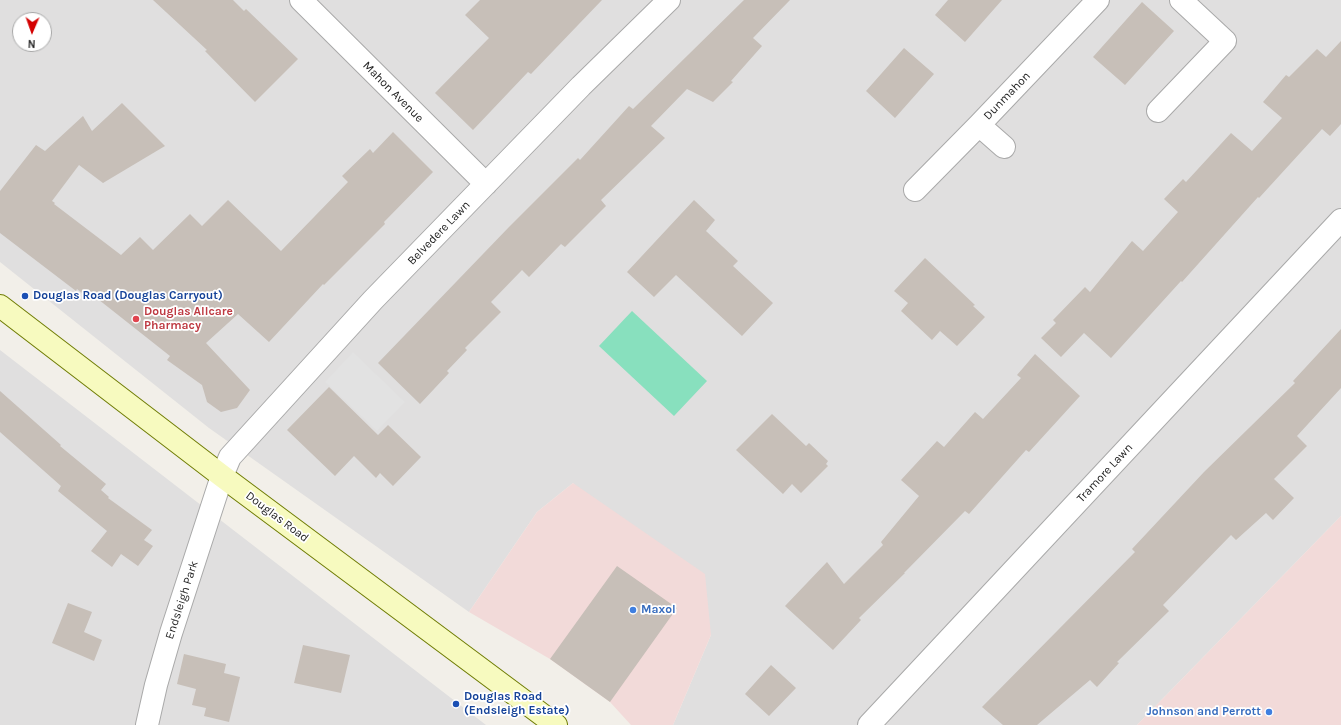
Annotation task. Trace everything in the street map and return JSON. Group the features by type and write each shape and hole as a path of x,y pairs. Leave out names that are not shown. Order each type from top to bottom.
{"main road":[{"name":"Douglas Road","path":"0,306 222,476 556,725"}],"street":[{"name":"Mahon Avenue","path":"301,0 486,184"},
{"name":"Belvedere Lawn","path":"222,476 230,457 373,300 581,86 669,0"},
{"name":"Dunmahon","path":"915,190 1098,0"},
{"path":"1158,111 1225,41 1181,0"},
{"path":"979,125 1004,147"},
{"name":"Tramore Lawn","path":"869,725 1341,220"},
{"name":"Endsleigh Park","path":"147,725 156,685 222,476"}],"shaded area":[{"path":"0,0 1341,0 1341,516 1137,725 673,725 711,635 573,483 537,512 469,612 209,428 0,262"},
{"path":"0,350 486,725 0,725"},
{"path":"353,352 405,402 377,431 325,382"},
{"path":"573,483 705,574 711,635 673,725 631,725 610,702 550,659 469,612 537,512"},
{"path":"1341,516 1341,725 1137,725"}],"green space":[{"path":"632,311 707,381 674,416 599,346"}],"building":[{"path":"153,0 233,0 244,11 246,9 298,59 255,102 205,51 207,50"},
{"path":"480,0 602,0 531,74 528,72 473,130 435,93 489,38 465,15"},
{"path":"744,0 790,0 753,38 762,46 731,81 733,82 713,102 687,89 651,126 665,138 601,200 606,206 565,247 561,244 529,277 522,270 491,302 501,312 465,348 467,350 447,371 449,373 420,404 378,363 509,227 578,158 580,160 629,106 633,109"},
{"path":"948,0 1002,0 965,42 935,15"},
{"path":"1142,2 1174,31 1125,85 1093,57"},
{"path":"1341,41 1341,124 1330,136 1322,129 1111,358 1084,333 1061,357 1041,338 1056,323 1053,320 1085,287 1090,292 1132,241 1143,251 1178,212 1164,199 1183,179 1186,182 1231,133 1252,151 1282,118 1263,102 1286,75 1289,77 1317,49 1326,57"},
{"path":"904,48 934,74 895,118 866,91"},
{"path":"122,103 165,146 103,183 79,165 52,201 121,255 140,237 153,250 190,214 202,226 228,200 281,251 348,182 342,176 370,149 373,153 393,132 433,172 384,222 385,224 324,285 323,284 269,342 238,314 206,343 250,390 237,408 221,412 207,402 202,385 167,360 170,356 89,292 86,296 77,289 76,291 0,233 0,191 36,145 45,151 83,116 92,131"},
{"path":"694,200 715,220 706,231 738,261 733,266 773,303 742,336 676,275 654,297 627,272"},
{"path":"925,258 975,305 973,306 985,317 957,346 940,331 932,340 901,311 908,303 894,291"},
{"path":"1341,329 1341,388 1297,436 1307,446 1274,479 1294,498 1273,520 1266,513 1236,540 1231,535 1163,605 1169,611 1117,662 1119,663 1097,687 1090,680 1037,725 1003,725 982,707 1135,552 1132,549 1204,472 1295,383 1293,381"},
{"path":"1035,354 1080,396 1029,452 1026,450 969,514 965,511 859,618 861,620 833,650 785,606 827,562 844,584 883,545 881,542 919,496 901,480 937,441 944,447 975,412 983,419 1021,378 1017,375"},
{"path":"329,387 378,435 388,425 421,457 393,486 380,473 376,478 354,456 335,476 287,430"},
{"path":"0,391 61,445 60,446 106,484 101,490 109,497 108,498 152,530 144,540 153,546 138,566 121,554 112,567 91,551 107,531 58,491 61,486 0,432"},
{"path":"772,414 806,446 809,443 828,461 826,464 828,466 801,493 792,484 783,494 736,450"},
{"path":"617,566 677,608 610,702 550,659"},
{"path":"68,603 92,612 84,632 102,640 94,661 52,643"},
{"path":"303,645 350,655 341,693 294,683"},
{"path":"184,654 226,664 224,673 240,677 229,722 204,716 206,708 192,705 196,689 177,684"},
{"path":"771,665 796,688 769,716 745,694"}],"place":[{"name":"Douglas Road (Douglas Carryout)","path":"25,296"},
{"name":"Douglas Allcare Pharmacy","path":"136,319"},
{"name":"Maxol","path":"633,610"},
{"name":"Douglas Road (Endsleigh Estate)","path":"456,704"},
{"name":"Johnson and Perrott","path":"1269,712"}]}
